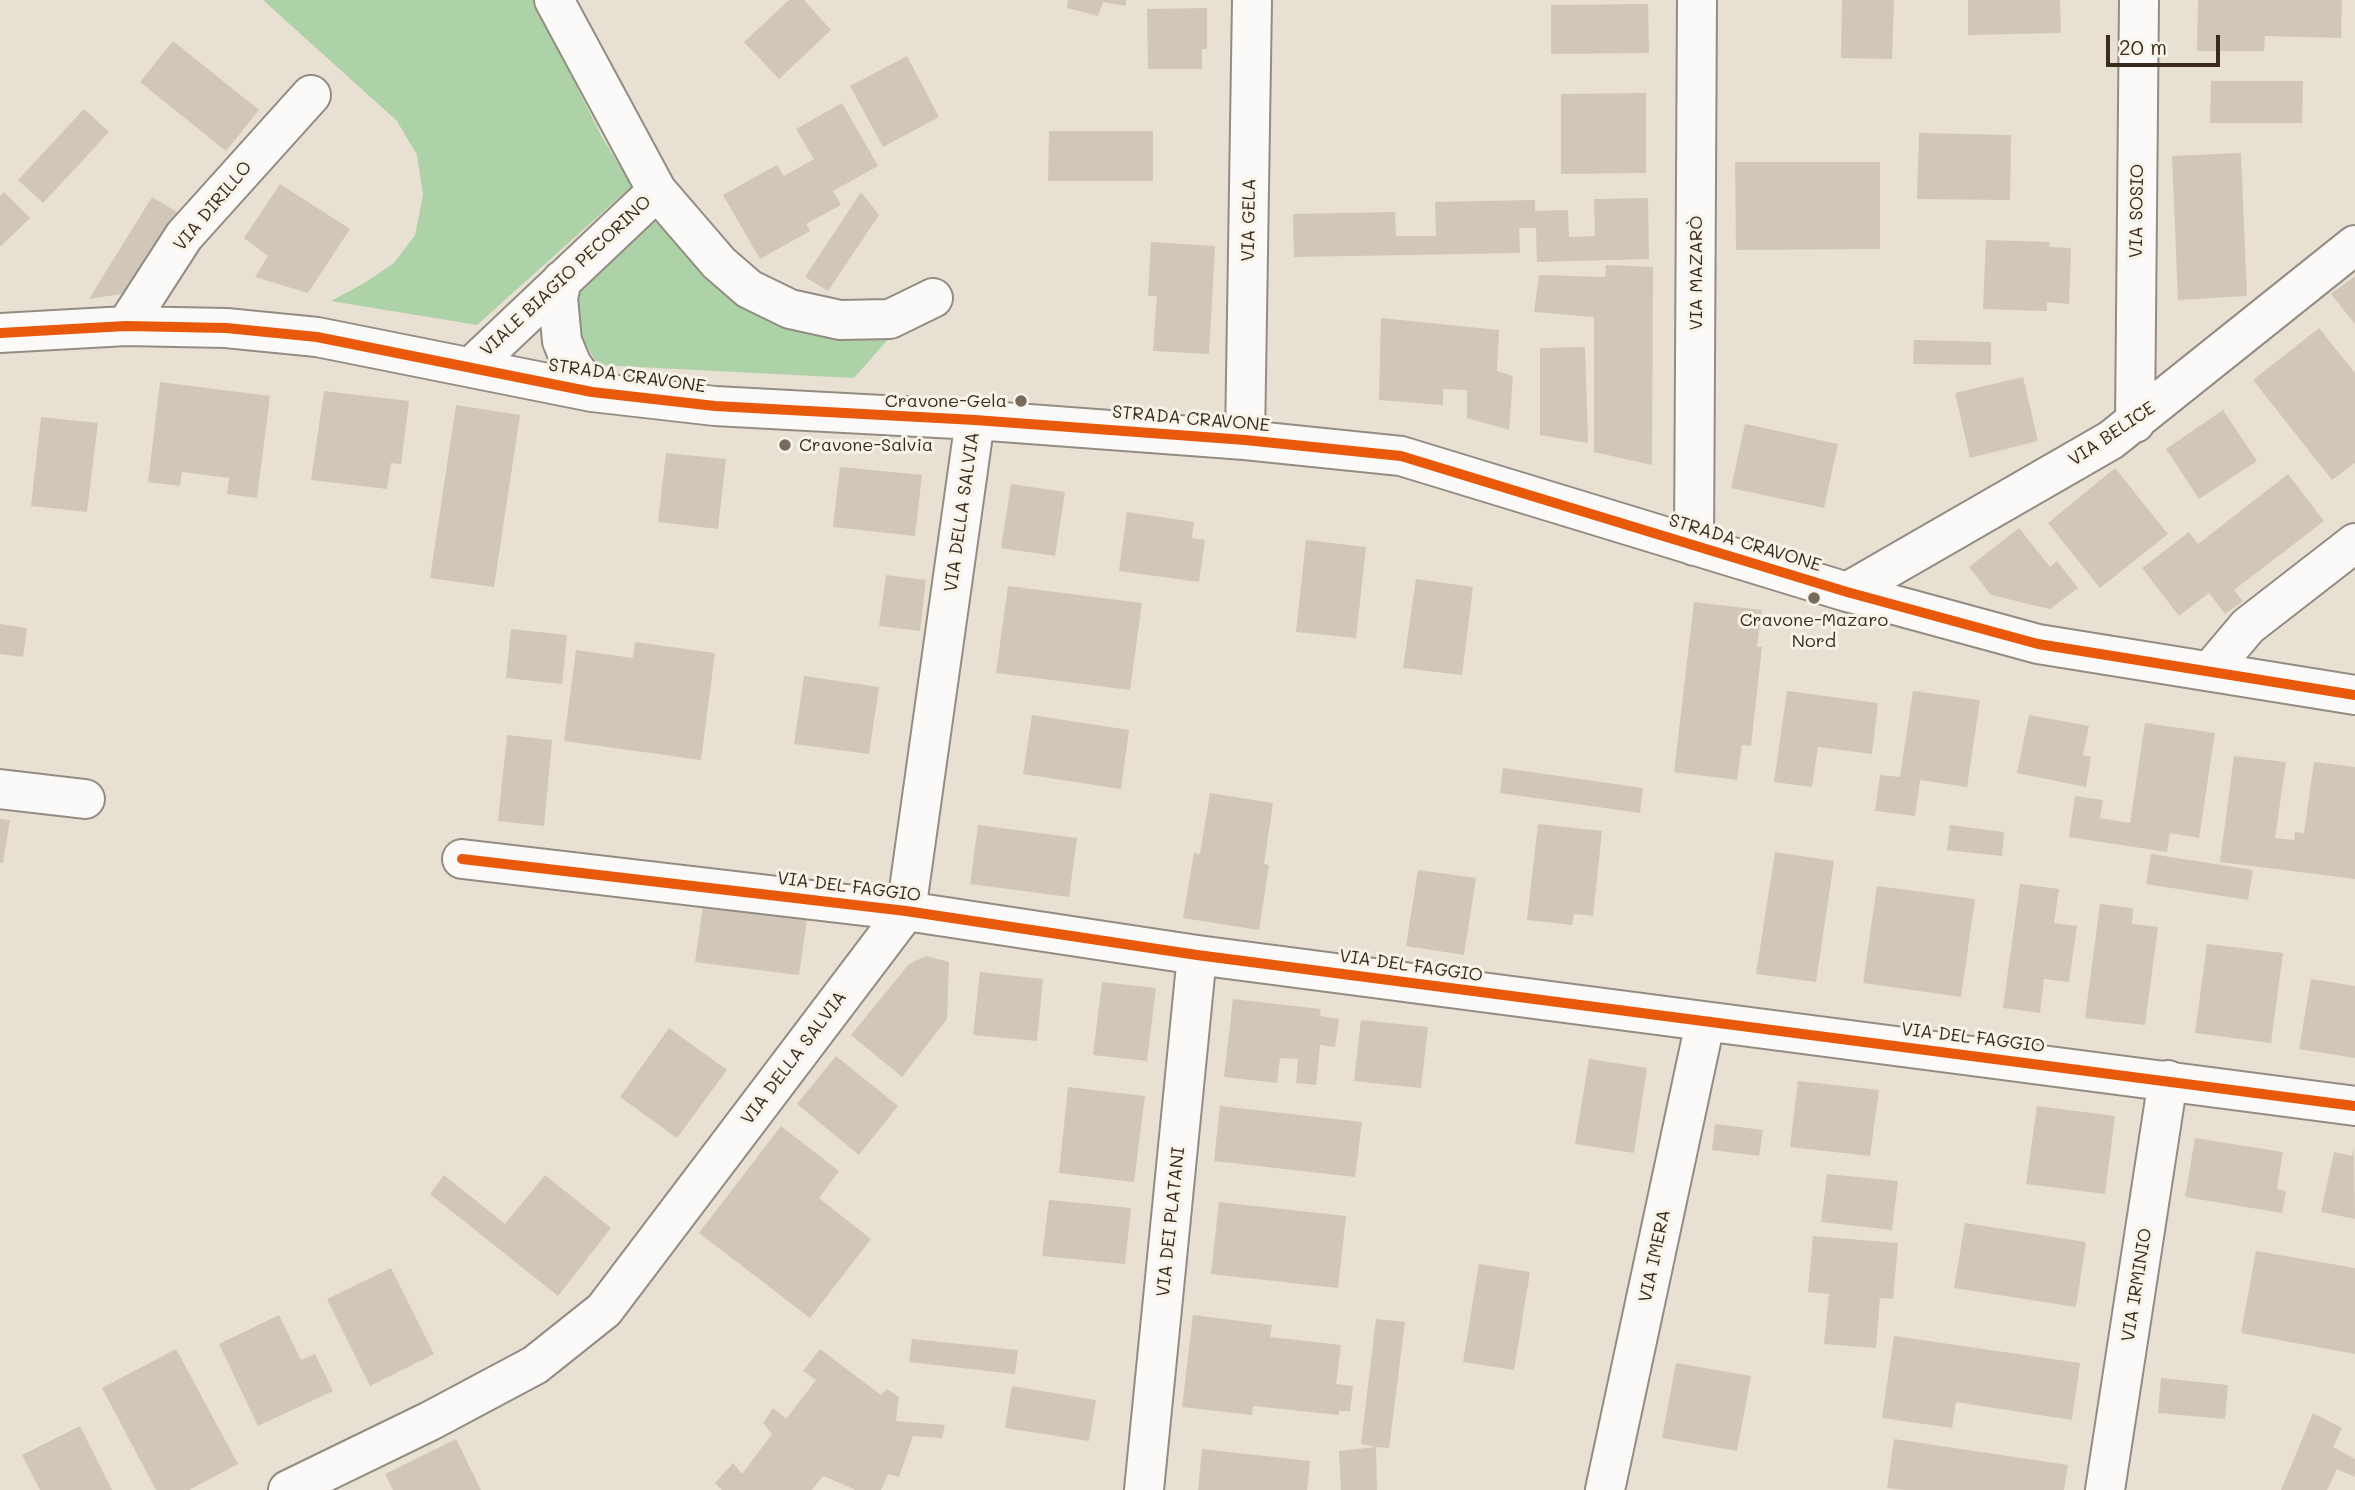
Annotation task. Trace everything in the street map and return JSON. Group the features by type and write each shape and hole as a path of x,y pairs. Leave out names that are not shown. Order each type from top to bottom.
{"street":[{"name":"VIALE BIAGIO PECORINO","path":"471,367 657,191 554,0"},
{"name":"VIA GELA","path":"1245,440 1252,0"},
{"name":"VIA MAZARÒ","path":"1695,546 1697,0"},
{"name":"VIA SOSIO","path":"2135,423 2139,0"},
{"name":"VIA DIRILLO","path":"126,326 184,236 311,95"},
{"path":"657,191 719,264 749,289 790,309 840,320 890,319 933,298"},
{"name":"VIA BELICE","path":"1847,592 2135,423 2355,245"},
{"path":"562,280 558,298 562,341 572,365 592,392"},
{"name":"STRADA CRAVONE","path":"0,333 126,326 226,328 317,337 592,392 715,406 975,420 1245,440 1401,456 1847,592 2038,644 2355,695"},
{"name":"VIA DELLA SALVIA","path":"288,1490 430,1421 535,1365 604,1310 906,911 975,420"},
{"path":"2210,671 2248,626 2355,542"},
{"path":"0,789 85,799"},
{"name":"VIA DEL FAGGIO","path":"462,859 906,911 1198,955 1705,1023 2168,1080 2355,1107"},
{"name":"VIA DEI PLATANI","path":"1144,1490 1198,955"},
{"name":"VIA IMERA","path":"1605,1490 1705,1023"},
{"name":"VIA IRMINIO","path":"2105,1490 2168,1080"}],"green space":[{"path":"263,0 533,0 602,137 632,186 477,325 331,301 394,263 415,235 423,195 417,155 397,121"},
{"path":"653,213 710,283 779,324 839,339 891,336 854,378 598,365 578,332 574,285"}],"building":[{"path":"789,0 804,0 831,30 779,79 744,42"},
{"path":"1068,0 1126,0 1126,6 1103,2 1098,16 1067,8"},
{"path":"1842,0 1894,0 1892,59 1841,58"},
{"path":"1968,0 2060,0 2061,33 1968,35"},
{"path":"2198,0 2342,0 2341,38 2265,36 2264,51 2197,51"},
{"path":"1648,4 1649,53 1551,54 1551,5"},
{"path":"1207,8 1207,49 1202,49 1202,69 1148,69 1147,9"},
{"path":"173,41 259,110 226,151 140,82"},
{"path":"907,56 939,117 883,147 850,86"},
{"path":"2211,81 2303,81 2302,123 2210,123"},
{"path":"1646,93 1646,173 1561,174 1561,94"},
{"path":"842,103 878,166 833,191 841,205 806,224 810,231 760,259 723,195 777,165 784,176 814,159 796,129"},
{"path":"84,109 109,132 43,203 18,180"},
{"path":"1049,131 1153,131 1153,181 1048,181"},
{"path":"1919,133 2011,135 2010,200 1917,199"},
{"path":"2241,153 2247,296 2178,300 2172,156"},
{"path":"1735,162 1880,162 1880,249 1736,250"},
{"path":"280,184 350,229 308,293 255,277 268,256 244,238"},
{"path":"4,192 30,218 0,247 0,196"},
{"path":"861,192 879,215 828,291 805,277"},
{"path":"152,197 177,212 127,293 89,299"},
{"path":"1648,198 1649,259 1537,262 1536,228 1519,228 1520,253 1294,257 1293,214 1395,212 1396,236 1436,236 1435,202 1535,200 1535,211 1568,210 1569,237 1595,236 1594,199"},
{"path":"1986,240 2050,242 2049,247 2071,248 2069,304 2047,302 2047,311 1983,309"},
{"path":"1151,242 1215,246 1209,354 1153,351 1157,296 1148,296"},
{"path":"1606,265 1653,267 1652,465 1594,452 1594,317 1534,312 1539,275 1605,277"},
{"path":"2355,276 2355,324 2331,294"},
{"path":"1381,318 1499,330 1497,371 1513,376 1509,430 1467,418 1467,390 1443,389 1443,405 1379,400"},
{"path":"2319,328 2355,373 2355,463 2332,480 2253,380"},
{"path":"1914,340 1991,342 1991,365 1913,364"},
{"path":"1585,347 1588,443 1540,435 1540,348"},
{"path":"2023,377 2038,441 1970,458 1955,393"},
{"path":"160,382 270,396 257,498 227,494 229,478 182,472 180,486 148,482"},
{"path":"324,391 409,401 401,464 391,463 387,489 311,480"},
{"path":"456,405 520,415 494,587 430,578"},
{"path":"2223,410 2257,461 2199,499 2166,449"},
{"path":"41,417 98,423 87,512 31,506"},
{"path":"1745,424 1838,444 1824,508 1731,488"},
{"path":"666,453 726,459 718,529 658,522"},
{"path":"840,467 922,475 915,536 833,527"},
{"path":"2115,468 2168,534 2100,588 2048,523"},
{"path":"2288,474 2324,521 2234,590 2243,601 2225,614 2209,593 2179,616 2142,568 2189,532 2198,544"},
{"path":"1011,484 1065,492 1055,556 1001,548"},
{"path":"1127,512 1194,522 1192,538 1205,540 1199,582 1119,571"},
{"path":"2019,528 2050,567 2057,561 2078,588 2050,609 1991,595 1969,567"},
{"path":"1306,540 1366,547 1356,638 1296,632"},
{"path":"886,575 926,580 920,631 879,626"},
{"path":"1416,579 1473,587 1462,675 1403,668"},
{"path":"1008,586 1142,603 1130,690 996,673"},
{"path":"1694,602 1762,610 1757,647 1762,647 1751,746 1742,745 1737,780 1674,772"},
{"path":"0,624 27,628 23,657 0,654"},
{"path":"511,629 567,635 562,684 506,678"},
{"path":"635,642 715,653 701,760 564,741 576,650 633,658"},
{"path":"804,676 879,687 869,754 794,744"},
{"path":"1787,691 1878,703 1872,754 1818,747 1812,787 1774,782"},
{"path":"1913,691 1980,700 1967,787 1920,780 1915,816 1875,811 1880,775 1900,777"},
{"path":"1032,715 1129,730 1121,789 1023,774"},
{"path":"2029,715 2089,726 2083,755 2091,757 2086,787 2017,773"},
{"path":"2145,723 2215,733 2199,838 2170,833 2167,852 2069,837 2075,796 2103,800 2100,818 2130,823"},
{"path":"507,735 552,740 544,826 498,821"},
{"path":"2234,756 2286,762 2275,838 2294,840 2295,832 2304,833 2314,762 2355,767 2355,879 2220,862"},
{"path":"1503,768 1643,788 1640,813 1500,793"},
{"path":"1210,793 1273,803 1264,864 1269,865 1259,930 1183,918 1194,853 1200,854"},
{"path":"0,819 10,820 3,863 0,863"},
{"path":"1538,824 1602,831 1593,916 1574,914 1572,925 1527,920"},
{"path":"978,825 1077,838 1069,897 970,884"},
{"path":"1950,825 2004,832 2002,856 1947,850"},
{"path":"1775,852 1834,861 1816,982 1756,974"},
{"path":"2151,854 2253,870 2248,900 2146,884"},
{"path":"1418,870 1476,878 1464,955 1406,946"},
{"path":"2020,884 2059,889 2054,923 2077,926 2069,982 2044,979 2040,1013 2003,1008"},
{"path":"1877,886 1975,899 1961,997 1863,983"},
{"path":"2100,904 2133,908 2132,924 2158,927 2145,1025 2085,1018"},
{"path":"703,906 807,920 799,975 695,962"},
{"path":"2207,944 2283,953 2271,1043 2195,1033"},
{"path":"926,956 949,962 947,1019 902,1077 851,1035 909,964"},
{"path":"980,972 1043,979 1037,1041 973,1035"},
{"path":"2311,979 2355,986 2355,1058 2299,1049"},
{"path":"1102,982 1156,988 1147,1061 1093,1055"},
{"path":"1233,999 1321,1009 1320,1016 1339,1019 1335,1047 1320,1045 1316,1085 1296,1083 1298,1059 1280,1058 1277,1083 1224,1077"},
{"path":"1361,1020 1428,1027 1421,1088 1354,1081"},
{"path":"669,1028 727,1070 677,1138 620,1097"},
{"path":"836,1056 898,1106 859,1155 797,1104"},
{"path":"1589,1059 1647,1068 1634,1153 1575,1144"},
{"path":"1798,1081 1879,1090 1870,1156 1790,1147"},
{"path":"1068,1087 1145,1096 1134,1182 1059,1173"},
{"path":"1220,1106 1362,1122 1355,1177 1214,1161"},
{"path":"2037,1106 2115,1116 2105,1194 2026,1184"},
{"path":"1715,1124 1763,1130 1759,1156 1712,1150"},
{"path":"781,1126 839,1171 819,1198 871,1239 810,1318 699,1233"},
{"path":"2195,1138 2283,1152 2277,1189 2286,1191 2282,1213 2185,1197"},
{"path":"2354,1148 2355,1219 2321,1212 2334,1152 2352,1156"},
{"path":"1827,1174 1898,1181 1892,1230 1821,1222"},
{"path":"444,1175 505,1224 545,1175 611,1228 558,1296 430,1194"},
{"path":"1049,1200 1131,1208 1125,1264 1042,1256"},
{"path":"1219,1202 1346,1216 1338,1288 1211,1274"},
{"path":"1965,1223 2086,1242 2076,1307 1954,1288"},
{"path":"1813,1236 1898,1243 1893,1299 1880,1298 1876,1348 1824,1344 1829,1294 1808,1292"},
{"path":"2256,1251 2355,1268 2355,1354 2241,1333"},
{"path":"1479,1264 1530,1272 1514,1370 1463,1362"},
{"path":"391,1268 434,1354 370,1386 327,1299"},
{"path":"279,1315 301,1360 315,1354 333,1391 258,1426 219,1344"},
{"path":"1193,1315 1272,1325 1270,1337 1341,1345 1336,1384 1353,1386 1350,1411 1339,1411 1339,1415 1253,1406 1252,1415 1182,1407"},
{"path":"1376,1319 1405,1322 1389,1448 1361,1444"},
{"path":"1894,1336 2080,1363 2072,1420 1956,1402 1952,1428 1882,1418"},
{"path":"912,1339 1018,1350 1015,1374 909,1362"},
{"path":"176,1349 238,1464 189,1490 156,1490 102,1388"},
{"path":"820,1349 881,1395 887,1389 899,1397 896,1421 945,1425 942,1438 913,1436 899,1477 888,1474 881,1490 856,1490 823,1476 812,1490 722,1490 715,1483 733,1463 742,1474 772,1434 763,1423 773,1408 786,1419 816,1380 803,1371"},
{"path":"1676,1363 1751,1376 1737,1451 1662,1438"},
{"path":"2161,1378 2228,1385 2225,1419 2158,1413"},
{"path":"1012,1386 1096,1400 1089,1441 1005,1428"},
{"path":"2313,1413 2342,1428 2333,1447 2355,1459 2355,1477 2337,1469 2327,1490 2281,1490"},
{"path":"80,1426 112,1490 40,1490 22,1455"},
{"path":"456,1439 481,1490 393,1490 385,1474"},
{"path":"1894,1439 2068,1465 2064,1490 1887,1488"},
{"path":"1376,1447 1377,1490 1341,1490 1339,1451"},
{"path":"1202,1449 1310,1461 1307,1490 1198,1490"}],"cycle path":[{"path":"0,333 126,326 226,328 317,337 592,392 715,406 975,420 1245,440 1401,456 1847,592 2038,644 2355,695"},
{"path":"462,859 906,911 1197,955 2355,1106"}],"place":[{"name":"Cravone-Gela","path":"1021,401"},
{"name":"Cravone-Salvia","path":"785,445"},
{"name":"Cravone-Mazaro Nord","path":"1814,598"}]}
